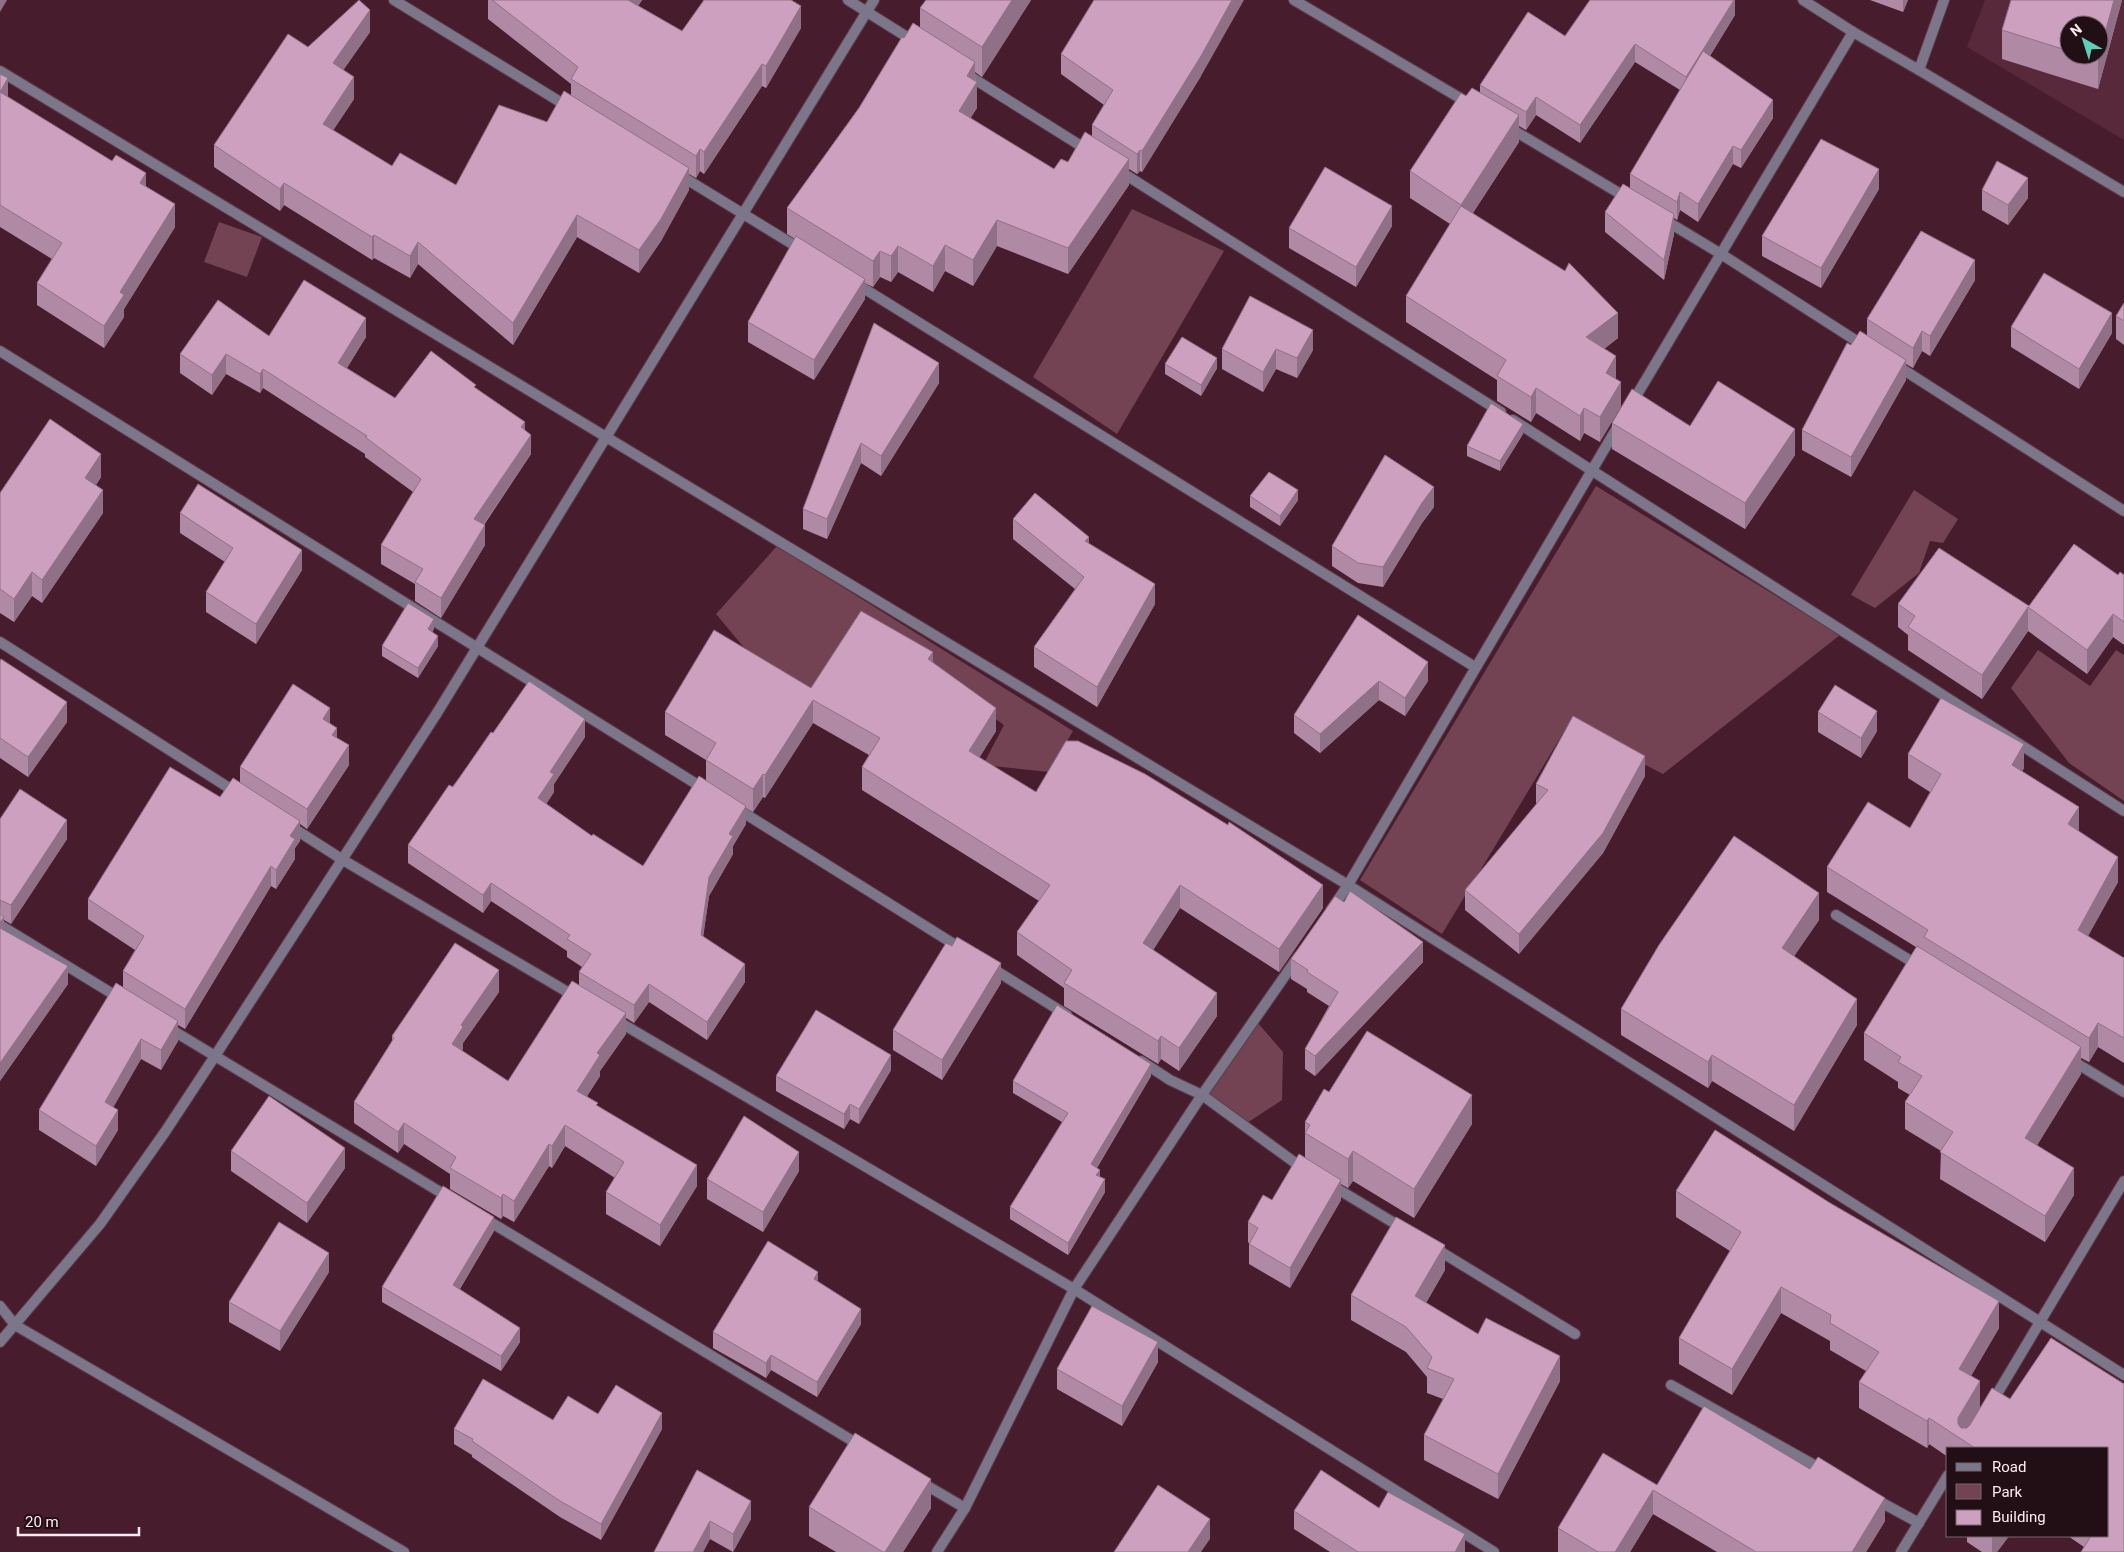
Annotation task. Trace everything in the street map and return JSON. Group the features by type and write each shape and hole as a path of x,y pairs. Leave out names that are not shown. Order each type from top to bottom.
{"street":[{"path":"394,0 581,115"},
{"path":"848,0 926,49"},
{"path":"0,1342 100,1224 165,1132 343,860 437,713 476,646 874,0"},
{"path":"1294,0 1482,112"},
{"path":"1803,0 1853,32 2124,192"},
{"path":"1920,70 1944,0"},
{"path":"1326,917 1348,885 1592,469 1853,32"},
{"path":"952,65 1095,155"},
{"path":"0,71 1348,885 2124,1375"},
{"path":"1499,122 1636,203"},
{"path":"1112,166 1592,469 2124,811"},
{"path":"667,167 811,256"},
{"path":"1653,213 1872,350"},
{"path":"844,276 1475,667"},
{"path":"0,351 714,794"},
{"path":"1889,361 2124,511"},
{"path":"0,642 242,796"},
{"path":"730,805 1077,1022"},
{"path":"284,823 343,860 584,1001"},
{"path":"1836,915 1930,972"},
{"path":"0,926 132,1006"},
{"path":"937,1552 965,1508 1074,1289 1202,1094 1303,950"},
{"path":"601,1012 1074,1289 1494,1552"},
{"path":"157,1021 871,1452"},
{"path":"1128,1053 1170,1080 1202,1094 1294,1163 1574,1334"},
{"path":"2065,1056 2124,1092"},
{"path":"1984,1415 2124,1181"},
{"path":"0,1306 15,1325 404,1552"},
{"path":"1671,1385 1833,1475"},
{"path":"914,1478 965,1508"},
{"path":"1901,1552 1946,1478"},
{"path":"1867,1494 1919,1523"}],"shaded area":[{"path":"1985,0 2124,0 2124,140 1967,47"}],"green space":[{"path":"1132,209 1224,251 1117,434 1033,377"},
{"path":"219,222 262,237 247,277 204,262"},
{"path":"1596,486 1840,635 1663,774 1568,725 1442,934 1360,880"},
{"path":"1914,490 1958,519 1943,543 1930,541 1919,573 1875,608 1851,595"},
{"path":"777,546 1073,731 1049,772 983,765 1004,725 862,624 805,713 762,669 716,614"},
{"path":"2038,650 2090,686 2116,650 2124,655 2124,801 2069,763 2011,688"},
{"path":"1257,1022 1283,1052 1282,1100 1247,1123 1207,1093"}],"building":[{"path":"359,0 370,10 333,63 354,77 323,124 392,166 400,153 456,185 499,105 547,122 564,91 689,168 661,219 639,250 577,215 513,323 418,242 410,256 374,235 372,237 284,183 280,189 214,145 288,34 308,47"},
{"path":"492,0 628,0 682,31 704,0 791,0 801,6 766,66 762,64 704,152 700,149 696,156 571,79 578,67"},
{"path":"926,0 1012,0 982,47 920,8"},
{"path":"1094,0 1232,0 1201,56 1142,151 1140,150 1137,154 1092,125 1113,90 1061,54"},
{"path":"1590,0 1734,0 1686,77 1635,44 1580,125 1536,97 1526,112 1480,85 1528,12 1565,36"},
{"path":"2011,0 2114,0 2109,18 2109,15 2059,15 2059,48 2002,30"},
{"path":"913,23 975,62 967,76 977,82 959,111 1054,169 1061,159 1068,162 1085,132 1129,159 1068,248 997,220 973,260 945,245 933,266 898,246 891,256 880,251 873,261 787,208 859,108 902,37 904,38"},
{"path":"1703,51 1773,100 1741,150 1733,146 1698,204 1680,192 1677,202 1630,174"},
{"path":"0,74 8,78 0,92"},
{"path":"1472,88 1519,115 1461,205 1410,171 1461,93 1466,96"},
{"path":"0,92 112,161 116,155 146,173 140,183 175,204 120,292 124,295 104,326 37,283 62,243 0,205"},
{"path":"1821,139 1879,169 1821,268 1762,236"},
{"path":"1997,161 2028,178 2008,205 1982,190"},
{"path":"1325,167 1392,206 1356,267 1289,228"},
{"path":"1623,184 1674,214 1664,260 1605,212"},
{"path":"1461,206 1565,271 1569,263 1618,313 1586,337 1616,356 1606,373 1621,382 1600,417 1584,408 1580,416 1536,388 1531,397 1497,376 1506,360 1406,296"},
{"path":"1921,231 1975,260 1930,336 1922,331 1913,348 1867,319"},
{"path":"796,236 865,279 814,360 748,322"},
{"path":"2044,273 2112,313 2079,369 2011,327"},
{"path":"304,280 366,318 338,363 395,398 431,351 476,385 474,387 525,422 521,427 531,435 474,519 485,525 441,598 415,582 423,569 381,545 421,479 365,437 367,436 263,369 260,374 226,354 212,375 180,354 218,300 269,336"},
{"path":"1250,296 1313,330 1297,358 1276,349 1263,372 1222,349"},
{"path":"2124,303 2124,321 2116,316"},
{"path":"874,323 939,363 881,456 861,443 827,519 803,509"},
{"path":"1860,331 1906,360 1851,457 1802,430 1847,343 1851,345"},
{"path":"1182,337 1217,358 1201,385 1165,364"},
{"path":"1718,381 1795,429 1745,503 1612,423 1632,389 1690,426"},
{"path":"1491,403 1523,424 1500,461 1467,446"},
{"path":"50,419 101,454 85,478 103,490 42,580 32,572 14,599 0,589 0,493"},
{"path":"1385,455 1434,487 1422,503 1383,567 1358,563 1332,546"},
{"path":"1269,472 1298,490 1280,516 1250,496"},
{"path":"198,484 302,550 256,624 206,592 233,548 180,513"},
{"path":"1035,493 1089,537 1085,541 1155,584 1097,687 1034,647 1084,577 1013,519"},
{"path":"2074,544 2118,575 2120,572 2124,575 2124,622 2113,614 2087,650 2028,607 1982,675 1908,627 1915,616 1898,604 1939,548 2029,606"},
{"path":"408,603 434,619 428,629 438,636 418,668 382,646"},
{"path":"861,611 933,652 928,659 996,708 969,751 1036,792 1066,741 1078,741 1145,774 1228,825 1229,822 1323,885 1279,949 1180,885 1143,943 1217,993 1179,1048 1161,1036 1158,1041 1064,983 1072,970 1017,932 1050,885 862,767 880,738 813,700 765,775 763,774 753,789 706,760 716,743 665,712 714,630 811,688"},
{"path":"1358,615 1428,662 1405,698 1379,681 1320,734 1294,715"},
{"path":"1,659 67,702 28,757 0,738"},
{"path":"529,681 585,719 550,772 554,774 538,798 592,836 593,834 643,866 699,776 746,806 729,834 733,836 709,877 701,935 745,964 707,1022 649,984 634,1005 579,972 591,954 567,939 570,935 491,883 483,895 408,845 449,785 453,787"},
{"path":"293,684 330,708 323,719 337,728 332,735 349,745 307,809 240,767"},
{"path":"1835,685 1877,711 1861,738 1818,712"},
{"path":"1941,698 2024,744 2012,765 2079,807 2068,824 2118,857 2078,930 2124,958 2124,1038 2098,1023 2089,1038 1924,937 1928,930 1827,867 1868,802 1910,828 1941,774 1908,754"},
{"path":"1573,716 1645,756 1603,833 1519,934 1465,890 1548,790 1536,784"},
{"path":"170,767 220,797 233,778 300,821 290,836 295,839 276,870 271,866 185,1009 123,971 144,936 88,899"},
{"path":"20,789 67,820 11,905 0,900 0,819"},
{"path":"1734,836 1819,893 1782,948 1857,999 1794,1105 1712,1055 1708,1062 1621,1009 1659,945"},
{"path":"1350,891 1423,942 1315,1056 1305,1049 1338,992 1291,959 1335,896 1344,902"},
{"path":"0,914 4,917 0,922"},
{"path":"0,928 68,966 0,1063"},
{"path":"957,937 1001,963 942,1060 893,1030 946,943 952,946"},
{"path":"455,943 499,970 461,1025 463,1027 452,1044 508,1081 572,981 626,1013 597,1053 600,1055 577,1091 598,1103 596,1105 697,1165 660,1225 606,1192 624,1162 565,1125 552,1146 549,1144 514,1201 503,1194 501,1198 450,1168 456,1157 404,1123 398,1132 354,1102 394,1038 392,1036"},
{"path":"1917,946 2081,1047 2025,1138 2074,1168 2045,1216 1940,1152 1953,1132 1905,1102 1922,1076 1898,1062 1901,1057 1864,1033"},
{"path":"116,983 178,1021 161,1050 141,1039 105,1102 118,1110 96,1146 39,1110"},
{"path":"1057,1005 1151,1064 1091,1164 1100,1170 1096,1175 1105,1179 1068,1243 1010,1207 1068,1113 1013,1081"},
{"path":"816,1010 891,1055 859,1109 850,1104 844,1114 776,1076"},
{"path":"1367,1031 1472,1095 1414,1189 1353,1151 1348,1159 1305,1133 1310,1125 1305,1122 1324,1089 1329,1092"},
{"path":"269,1096 345,1148 307,1203 231,1151"},
{"path":"744,1116 799,1152 763,1212 707,1179"},
{"path":"1715,1130 1830,1203 1999,1301 1959,1369 1980,1381 1958,1418 1958,1424 1961,1428 1967,1428 1970,1425 1992,1388 2010,1399 2051,1338 2124,1384 2124,1552 2081,1552 2090,1537 2109,1537 2109,1447 1973,1447 1929,1418 1927,1421 1859,1382 1879,1352 1830,1323 1831,1315 1781,1287 1732,1369 1679,1338 1741,1232 1676,1191"},
{"path":"1299,1154 1341,1180 1290,1268 1249,1244 1258,1228 1248,1222 1263,1195 1272,1200"},
{"path":"443,1186 494,1217 453,1285 520,1328 501,1356 382,1287"},
{"path":"1396,1217 1445,1245 1415,1296 1478,1334 1486,1318 1560,1356 1498,1474 1424,1435 1454,1379 1427,1368 1432,1357 1406,1327 1351,1295"},
{"path":"279,1222 329,1253 280,1331 229,1302"},
{"path":"768,1241 818,1272 814,1279 861,1309 817,1382 771,1355 766,1363 713,1332"},
{"path":"1092,1306 1158,1342 1122,1406 1057,1369"},
{"path":"483,1379 553,1420 568,1396 598,1414 616,1385 662,1413 601,1524 560,1501 472,1441 473,1439 454,1429"},
{"path":"1704,1406 1810,1469 1818,1457 1885,1498 1852,1552 1756,1552 1653,1490 1615,1552 1598,1552 1558,1528 1603,1453 1657,1485"},
{"path":"855,1433 931,1479 885,1552 809,1507"},
{"path":"697,1470 751,1501 733,1534 710,1521 693,1552 654,1552"},
{"path":"1321,1470 1379,1508 1388,1492 1465,1534 1455,1552 1358,1552 1294,1511"},
{"path":"1158,1485 1210,1519 1188,1552 1114,1552"}]}
